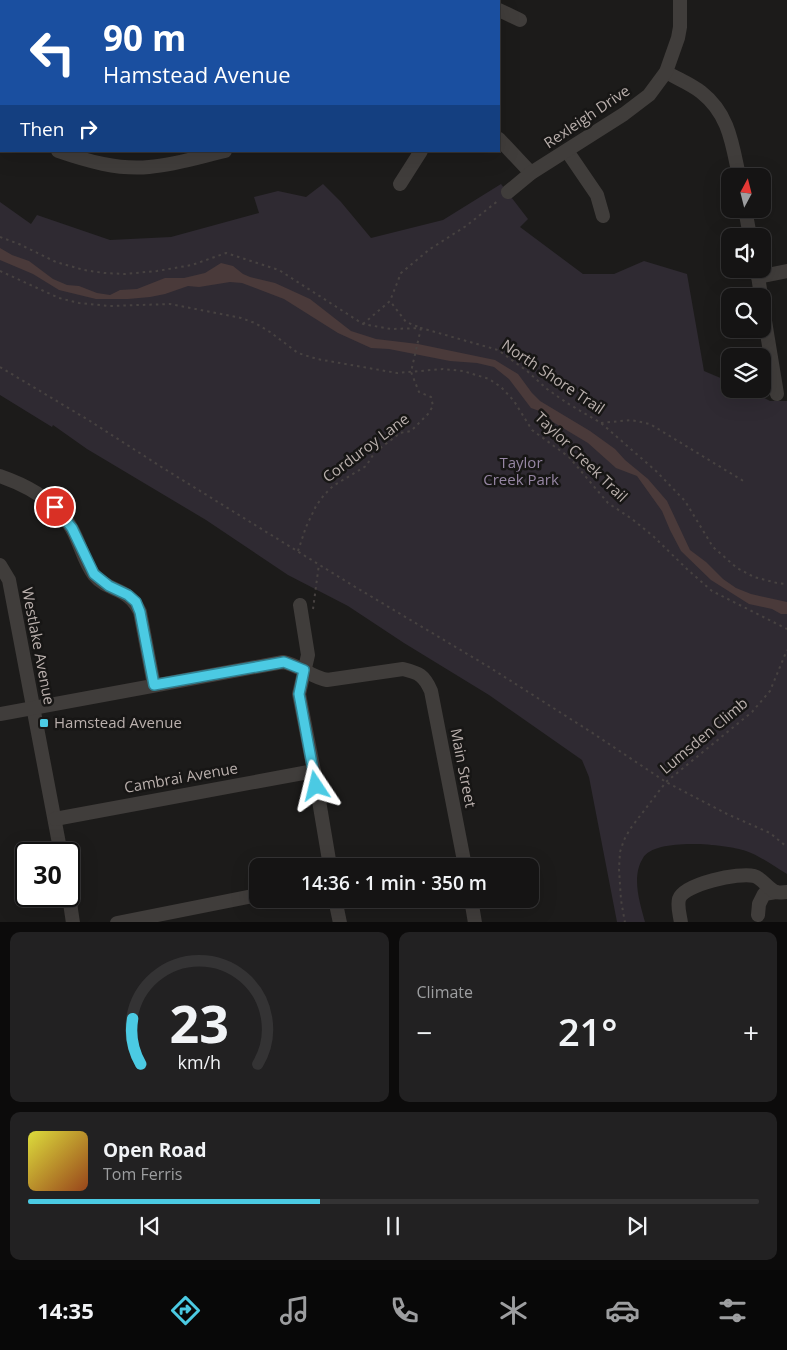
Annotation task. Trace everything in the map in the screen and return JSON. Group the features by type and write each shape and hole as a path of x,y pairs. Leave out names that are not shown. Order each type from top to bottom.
{"street":[{"name":"Rexleigh Drive","path":"508,192 531,173 642,101 666,72 678,38 680,0"},
{"path":"500,14 520,20"},
{"path":"666,72 700,91 719,112 730,134 737,168"},
{"path":"500,140 531,173"},
{"path":"567,151 598,195 603,216"},
{"path":"61,152 86,161 113,166 148,167 179,163 221,152"},
{"path":"400,184 420,152"},
{"path":"771,272 787,271"},
{"path":"768,338 778,394"},
{"path":"0,476 24,484 55,507 72,528 94,574 109,586 128,595 136,602 140,612 154,685"},
{"name":"Westlake Avenue","path":"0,564 9,580 59,842"},
{"path":"307,605 308,655 299,694 329,858"},
{"path":"0,714 284,662 304,670"},
{"name":"Main Street","path":"304,670 327,680 403,669 425,678 431,690 436,712 463,858"},
{"name":"Cambrai Avenue","path":"55,819 314,770"},
{"path":"681,922 678,908 679,898 687,889 701,884 740,876 754,876 782,892"},
{"path":"758,915 759,904 764,894 782,892"},
{"path":"117,922 249,898"},
{"path":"71,907 74,922"},
{"path":"338,908 340,922"},
{"path":"473,908 475,922"}],"path":[{"path":"363,324 390,301 401,273 430,249 466,226 508,192"},
{"name":"North Shore Trail","path":"0,237 56,262 84,270 104,273 125,274 192,265 226,252 279,270 363,324 390,329 420,329 498,350 547,389 601,423 656,471 685,501 713,547 737,568 754,578 777,584 787,584"},
{"name":"Taylor Creek Trail","path":"0,271 53,295 79,303 110,306 170,304 224,314 255,323 270,332 289,348 308,357 397,373 443,369 463,371 489,379 501,387 514,401 532,430 569,457 608,502 653,536 712,591 787,629"},
{"path":"390,301 406,322 420,329 411,372"},
{"path":"0,367 497,672 666,782 727,814 770,833 787,847"},
{"name":"Corduroy Lane","path":"298,551 306,527 324,494 333,486 366,466 376,452 400,434 411,431 428,414 433,406 431,397 419,392 411,372"},
{"path":"601,423 631,420 650,424 745,482"},
{"path":"307,605 319,564"},
{"name":"Lumsden Climb","path":"625,922 621,900 620,852 624,840 637,818 666,782 752,712 770,691 787,650"}],"green space":[{"name":"Taylor Creek Park","path":"323,184 371,238 443,220 501,184 528,219 520,227 583,274 614,274 644,261 687,274 704,371 721,378 721,398 764,398 770,401 787,401 787,874 767,861 736,848 691,844 661,847 650,851 639,865 637,882 645,922 617,922 589,777 582,760 489,695 348,606 288,575 206,520 87,449 53,425 52,427 0,395 0,202 31,224 37,215 110,240 171,237 259,213 254,197 278,191 306,197"}],"shaded area":[{"path":"0,248 29,261 53,279 67,285 79,286 97,293 110,295 120,290 137,289 165,278 184,278 205,273 221,263 233,266 250,277 275,283 310,299 351,331 376,339 418,344 495,360 518,374 540,401 590,431 615,449 648,479 667,501 690,550 706,562 723,579 736,588 751,594 787,602 787,614 781,614 772,609 749,604 711,580 681,551 662,511 637,476 616,468 588,443 553,422 545,413 531,408 509,379 494,367 477,363 450,361 389,349 371,348 338,333 284,299 242,283 230,282 199,287 188,286 150,297 96,299 59,290 33,274 0,260"}],"place":[{"name":"Hamstead Avenue","path":"44,723"}],"route":[{"path":"55,507 72,528 94,574 109,586 128,595 136,602 140,612 154,685 284,662 304,670 299,694 316,786"}]}
